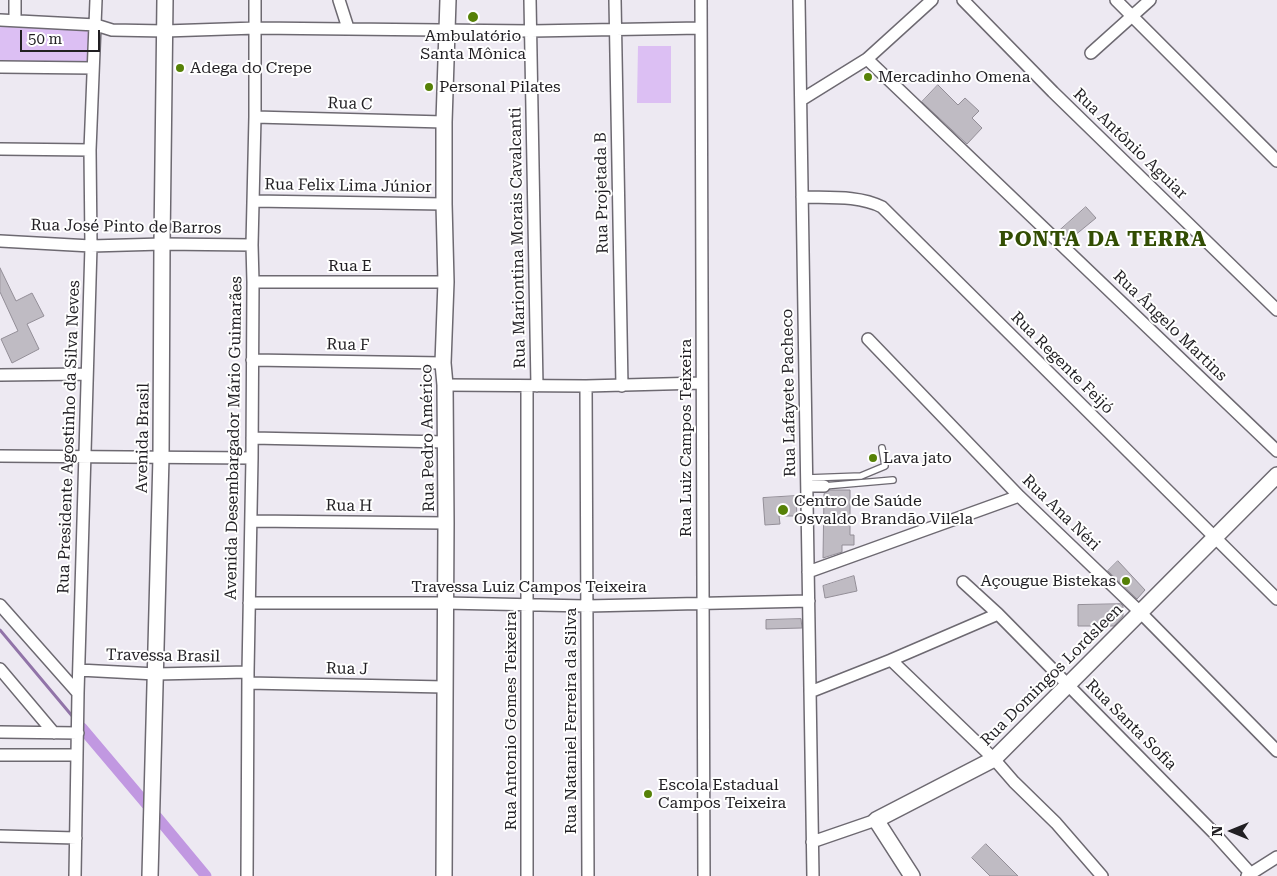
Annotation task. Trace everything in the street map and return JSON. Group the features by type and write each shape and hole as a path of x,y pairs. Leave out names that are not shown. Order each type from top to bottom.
{"street":[{"path":"15,20 16,0"},
{"name":"Rua Presidente Agostinho da Silva Neves","path":"75,876 86,374 91,246 90,150 96,0"},
{"name":"Avenida Brasil","path":"150,876 161,457 165,0"},
{"name":"Avenida Desembargador Mário Guimarães","path":"247,876 254,282 252,245 255,0"},
{"path":"339,0 348,28"},
{"name":"Rua Pedro Américo","path":"444,876 446,442 444,363 446,282 444,122 448,0"},
{"name":"Rua Mariontina Morais Cavalcanti","path":"530,0 532,386"},
{"name":"Rua Projetada B","path":"615,0 622,386"},
{"name":"Rua Luiz Campos Teixeira","path":"701,0 704,876"},
{"name":"Rua Lafayete Pacheco","path":"799,0 813,876"},
{"path":"801,100 866,58 932,0"},
{"name":"Rua Antônio Aguiar","path":"962,0 1052,92 1277,310"},
{"path":"1116,0 1277,161"},
{"path":"1091,53 1150,0"},
{"path":"0,20 96,25 112,30 165,31 256,28 531,31 701,28"},
{"name":"Rua Ângelo Martins","path":"866,58 1277,451"},
{"path":"0,67 93,68"},
{"name":"Rua C","path":"255,117 444,122"},
{"path":"0,149 90,150"},
{"name":"Rua Regente Feijó","path":"802,197 861,199 882,207 1277,599"},
{"name":"Rua Felix Lima Júnior","path":"253,201 444,204"},
{"name":"Rua José Pinto de Barros","path":"0,241 91,246 162,244 252,245"},
{"name":"Rua E","path":"254,282 446,282"},
{"name":"Rua Ana Néri","path":"868,338 1019,496 1140,612 1277,751"},
{"name":"Rua F","path":"252,360 444,363"},
{"path":"0,375 86,374"},
{"path":"445,385 622,386 702,383"},
{"name":"Rua Antonio Gomes Teixeira","path":"527,876 527,605 532,386"},
{"name":"Rua Nataniel Ferreira da Silva","path":"586,386 588,876"},
{"path":"252,438 446,442"},
{"path":"0,456 252,458"},
{"name":"Rua Domingos Lordsleen","path":"812,842 876,820 994,759 1277,475"},
{"path":"807,482 824,486"},
{"path":"808,572 1019,496"},
{"name":"Rua H","path":"251,521 446,523"},
{"name":"Rua Santa Sofia","path":"963,582 998,614 1215,834 1249,875"},
{"name":"Travessa Luiz Campos Teixeira","path":"249,603 445,603 587,606 809,601"},
{"path":"0,605 78,693"},
{"path":"810,692 998,614"},
{"path":"891,660 994,759 1014,782 1056,823 1102,876"},
{"path":"0,669 54,732"},
{"name":"Travessa Brasil","path":"79,670 248,678"},
{"name":"Rua J","path":"248,678 444,686"},
{"path":"0,732 78,732"},
{"path":"0,755 77,755"},
{"path":"876,820 912,876"},
{"path":"0,836 76,838"},
{"path":"1249,875 1277,857"}],"lane":[{"path":"807,482 862,476 885,466 882,448"},
{"path":"824,486 893,480"}],"shaded area":[{"path":"0,20 96,25 93,68 0,67"},
{"path":"638,46 671,46 671,103 637,103"}],"building":[{"path":"938,85 958,105 965,98 979,111 972,118 982,128 967,144 922,102"},
{"path":"1086,207 1096,218 1068,241 1058,232"},
{"path":"0,268 16,301 32,293 44,316 27,324 39,349 12,363 1,339 18,331 0,292"},
{"path":"830,490 850,490 850,535 854,535 854,545 842,545 842,552 823,558 824,494"},
{"path":"796,496 797,516 779,516 780,524 765,525 763,498"},
{"name":"Açougue Bistekas","path":"1118,561 1145,590 1137,599 1108,571"},
{"path":"854,576 857,591 825,598 823,586"},
{"path":"1121,604 1123,606 1123,616 1114,626 1078,626 1078,605"},
{"path":"801,619 802,628 766,629 766,620"},
{"path":"986,844 1018,876 990,876 972,858"}],"waterway":[{"path":"0,630 73,717"},
{"path":"82,728 148,806"},
{"path":"157,817 206,876"}],"place":[{"name":"Ambulatório Santa Mônica","path":"473,17"},
{"name":"Adega do Crepe","path":"180,68"},
{"name":"Mercadinho Omena","path":"868,77"},
{"name":"Personal Pilates","path":"429,87"},
{"name":"Lava jato","path":"873,458"},
{"name":"Centro de Saúde Osvaldo Brandão Vilela","path":"783,510"},
{"name":"Açougue Bistekas","path":"1126,581"},
{"name":"Escola Estadual Campos Teixeira","path":"648,794"}],"district":[{"name":"PONTA DA TERRA","path":"1103,240"}]}
